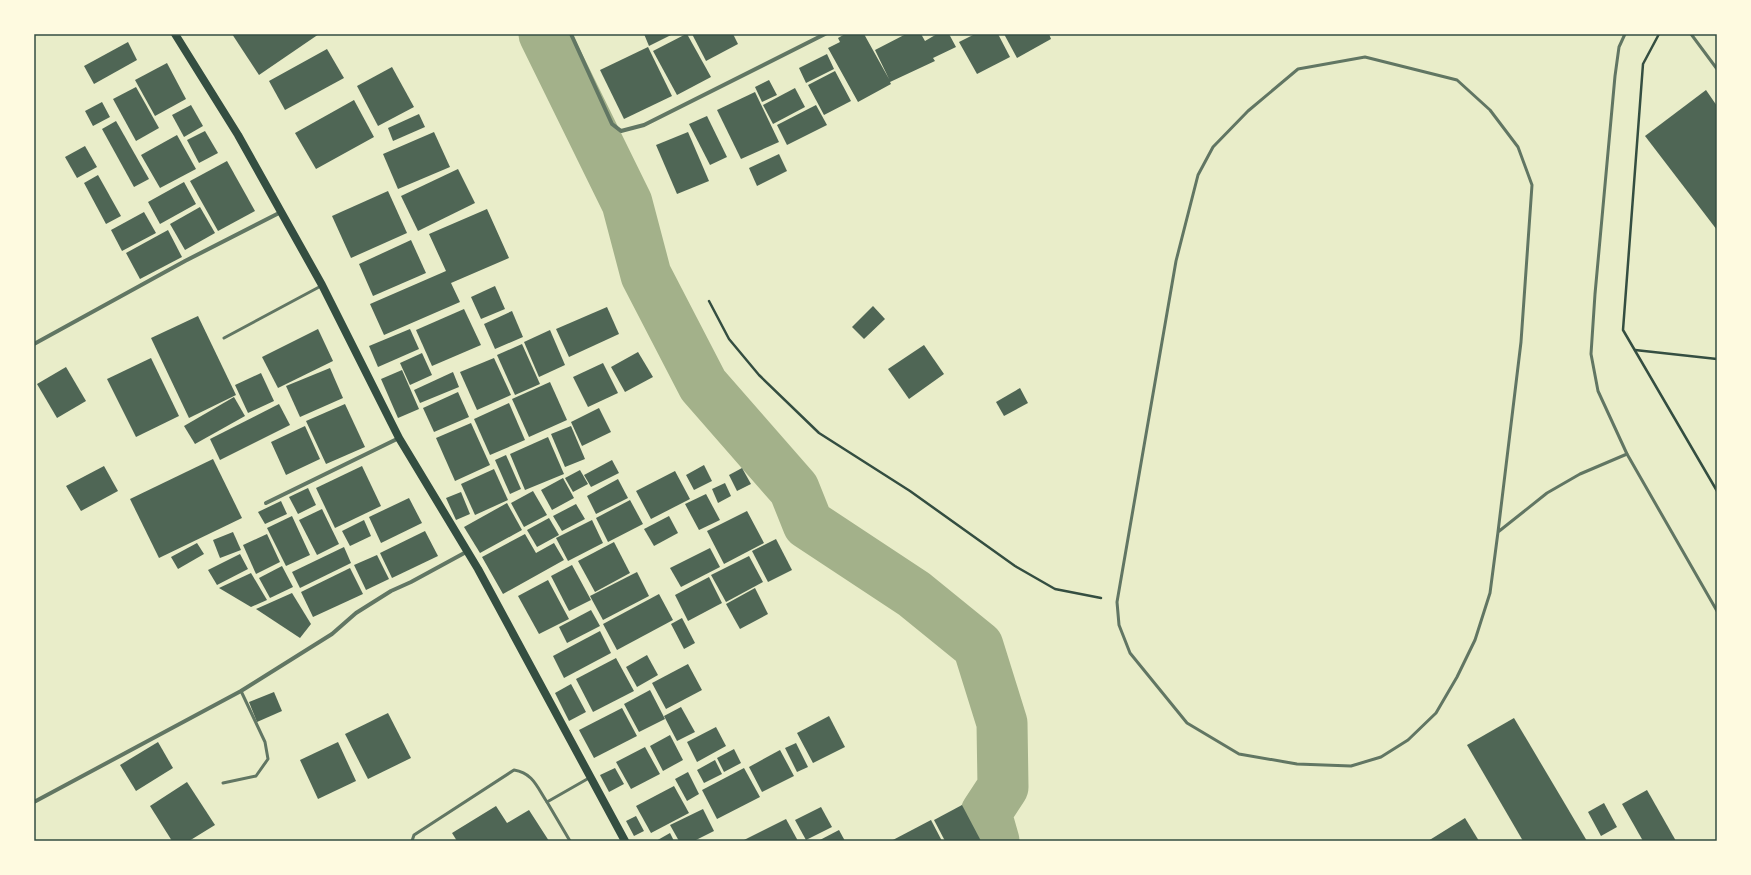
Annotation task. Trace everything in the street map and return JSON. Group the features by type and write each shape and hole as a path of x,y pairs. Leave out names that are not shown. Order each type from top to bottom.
{"main road":[{"path":"175,34 238,135 322,285 399,438 468,551 625,841"}],"street":[{"path":"571,34 612,124 622,131 644,125 825,34"},
{"path":"34,344 185,261 281,212"},
{"path":"266,503 399,438"},
{"path":"34,802 241,691 332,634 356,613 391,591 411,582 468,551"}],"lane":[{"path":"1625,34 1619,48 1615,76 1591,354 1598,390 1627,454 1717,611"},
{"path":"1691,34 1717,69"},
{"path":"1365,57 1457,80 1490,110 1518,147 1532,186 1522,342 1498,532 1490,593 1475,640 1457,677 1436,712 1403,743 1381,757 1351,766 1298,764 1239,754 1187,723 1130,653 1119,625 1117,602 1176,261 1198,175 1213,147 1248,111 1298,69 1365,57"},
{"path":"224,338 322,285"},
{"path":"1498,532 1547,493 1580,474 1627,454"},
{"path":"223,783 256,776 268,759 265,742 241,691"},
{"path":"412,841 414,835 514,770 522,771 529,775 570,841"},
{"path":"547,802 591,777"}],"path":[{"path":"1659,34 1643,64 1623,330 1717,490"},
{"path":"709,301 729,340 754,369 819,433 910,491 1015,566 1055,588 1117,602"},
{"path":"1635,350 1717,359"}],"building":[{"path":"232,34 319,34 259,75"},
{"path":"644,34 673,34 649,46"},
{"path":"686,34 711,77 677,95 653,51"},
{"path":"692,34 733,34 738,44 706,61"},
{"path":"845,34 864,34 889,79 875,50 906,34 921,34 925,41 937,34 949,34 956,47 933,58 935,61 890,82 891,84 858,102 828,48 840,42 838,38"},
{"path":"975,34 998,34 1010,57 977,74 959,42"},
{"path":"1004,34 1049,34 1051,39 1017,58"},
{"path":"128,42 137,60 94,84 84,66"},
{"path":"648,47 672,96 624,119 600,70"},
{"path":"327,49 344,78 285,110 269,81"},
{"path":"827,54 834,69 806,83 799,68"},
{"path":"167,63 186,99 155,116 135,80"},
{"path":"392,67 414,107 378,126 357,86"},
{"path":"835,71 851,101 824,115 808,85"},
{"path":"769,80 777,95 762,102 755,87"},
{"path":"136,87 159,128 136,141 113,99"},
{"path":"795,88 805,107 773,124 763,105"},
{"path":"1706,90 1717,106 1717,230 1645,136"},
{"path":"755,92 779,142 741,159 717,110"},
{"path":"354,100 374,137 316,169 295,133"},
{"path":"102,102 110,117 93,126 85,111"},
{"path":"191,105 203,126 184,137 172,115"},
{"path":"816,105 827,125 787,145 777,125"},
{"path":"419,114 425,127 393,141 388,128"},
{"path":"707,116 727,157 710,165 689,124"},
{"path":"116,121 149,179 134,187 102,129"},
{"path":"205,131 218,153 199,163 187,140"},
{"path":"434,132 450,167 398,189 383,154"},
{"path":"688,132 709,181 677,194 656,145"},
{"path":"177,135 196,169 160,188 141,155"},
{"path":"85,146 97,167 77,178 65,157"},
{"path":"779,154 787,171 757,186 749,168"},
{"path":"227,161 255,211 218,231 190,181"},
{"path":"458,169 475,203 418,231 401,196"},
{"path":"98,175 121,216 106,224 84,183"},
{"path":"184,182 196,204 160,224 148,202"},
{"path":"388,191 407,233 351,258 332,216"},
{"path":"200,207 215,233 185,250 170,224"},
{"path":"487,209 509,258 451,283 460,302 384,335 370,304 446,271 429,234"},
{"path":"144,212 156,233 122,251 111,230"},
{"path":"168,230 182,257 140,279 126,253"},
{"path":"411,240 426,273 373,296 359,264"},
{"path":"495,286 505,309 481,319 471,297"},
{"path":"873,306 885,319 864,339 852,327"},
{"path":"607,307 619,334 569,357 556,329"},
{"path":"464,309 481,345 432,366 416,330"},
{"path":"512,311 523,337 495,349 484,324"},
{"path":"198,316 236,395 189,418 151,338"},
{"path":"318,329 333,361 278,388 262,357"},
{"path":"410,329 419,349 378,367 369,346"},
{"path":"550,330 565,365 539,377 524,342"},
{"path":"522,344 540,384 515,395 497,355"},
{"path":"924,345 944,374 909,399 888,369"},
{"path":"638,352 653,377 625,392 611,367"},
{"path":"422,353 432,375 410,385 400,363"},
{"path":"151,358 179,416 136,437 107,379"},
{"path":"494,358 511,395 477,410 460,372"},
{"path":"603,363 618,393 588,407 573,377"},
{"path":"66,367 86,401 57,418 37,384"},
{"path":"330,368 343,398 300,417 286,386"},
{"path":"402,370 419,409 398,418 381,379"},
{"path":"453,372 459,387 420,403 414,390"},
{"path":"261,373 274,401 248,413 235,385"},
{"path":"550,382 567,420 529,437 512,399"},
{"path":"1020,388 1028,403 1004,416 996,402"},
{"path":"458,392 469,417 434,432 423,408"},
{"path":"234,397 245,416 195,444 184,426"},
{"path":"509,403 525,440 490,455 474,419"},
{"path":"279,404 290,425 220,460 210,439"},
{"path":"345,404 365,447 326,464 306,421"},
{"path":"599,408 611,432 582,446 571,422"},
{"path":"471,423 490,465 455,481 436,438"},
{"path":"305,426 320,459 286,475 271,442"},
{"path":"571,426 585,459 565,467 551,434"},
{"path":"548,437 564,474 525,490 510,454"},
{"path":"506,455 521,489 510,494 495,460"},
{"path":"213,459 242,518 159,558 130,499"},
{"path":"612,460 619,473 591,487 584,475"},
{"path":"704,465 712,481 694,490 686,475"},
{"path":"104,466 118,491 81,511 66,486"},
{"path":"362,466 381,506 335,528 316,488"},
{"path":"742,468 751,484 737,491 729,475"},
{"path":"494,469 508,500 475,515 461,484"},
{"path":"580,470 588,484 573,492 565,478"},
{"path":"675,471 690,499 651,519 636,491"},
{"path":"563,478 574,498 552,510 541,490"},
{"path":"618,479 628,498 596,514 587,496"},
{"path":"725,483 731,496 718,503 712,489"},
{"path":"308,488 316,505 298,514 289,497"},
{"path":"533,491 547,515 524,527 511,503"},
{"path":"461,492 470,514 456,520 446,498"},
{"path":"706,494 720,520 699,530 685,504"},
{"path":"409,498 422,523 381,543 369,517"},
{"path":"630,500 643,524 608,542 596,518"},
{"path":"281,501 287,514 265,524 258,512"},
{"path":"507,503 522,530 480,553 464,527"},
{"path":"576,504 585,519 562,531 553,516"},
{"path":"322,509 339,544 317,555 299,520"},
{"path":"747,511 764,543 724,564 707,531"},
{"path":"292,516 310,555 286,566 267,528"},
{"path":"669,516 678,533 654,546 644,529"},
{"path":"549,518 559,535 537,547 527,530"},
{"path":"364,520 371,536 350,546 342,531"},
{"path":"592,520 603,543 568,561 556,538"},
{"path":"425,531 438,556 392,578 380,553"},
{"path":"233,532 241,550 220,558 213,540"},
{"path":"267,534 280,562 256,574 243,545"},
{"path":"525,534 536,553 554,543 564,560 503,594 482,557"},
{"path":"776,539 792,570 768,582 752,551"},
{"path":"614,542 630,573 595,592 578,561"},
{"path":"197,543 204,554 178,569 171,557"},
{"path":"344,547 351,563 300,588 292,572"},
{"path":"710,548 720,567 681,587 670,568"},
{"path":"240,554 248,569 217,585 208,570"},
{"path":"377,555 389,579 366,590 354,565"},
{"path":"749,556 763,582 726,602 711,575"},
{"path":"572,565 591,600 569,611 551,576"},
{"path":"282,566 293,587 270,598 259,578"},
{"path":"350,568 363,594 313,617 301,592"},
{"path":"637,572 649,596 603,620 590,596"},
{"path":"251,573 267,600 251,607 219,588"},
{"path":"709,577 722,603 688,621 675,595"},
{"path":"548,580 569,619 539,634 518,596"},
{"path":"755,588 768,614 740,629 726,604"},
{"path":"292,593 311,624 300,638 256,609"},
{"path":"659,594 673,620 617,650 603,624"},
{"path":"591,610 600,626 567,643 559,627"},
{"path":"682,618 695,643 684,649 671,624"},
{"path":"600,631 611,653 564,678 553,656"},
{"path":"647,655 658,675 637,687 626,667"},
{"path":"616,658 634,691 593,712 576,679"},
{"path":"688,664 702,690 666,709 652,683"},
{"path":"571,684 586,712 569,721 555,693"},
{"path":"650,690 665,719 639,732 624,704"},
{"path":"274,692 282,711 257,722 249,702"},
{"path":"681,707 695,732 677,741 664,716"},
{"path":"622,708 637,736 594,758 579,730"},
{"path":"388,713 411,758 368,779 345,734"},
{"path":"829,716 845,747 813,763 797,733"},
{"path":"1514,718 1587,841 1523,841 1467,745"},
{"path":"716,727 726,746 697,762 687,742"},
{"path":"670,735 683,760 663,771 650,746"},
{"path":"158,742 173,768 136,791 120,765"},
{"path":"338,742 356,781 318,799 300,760"},
{"path":"796,743 808,767 797,772 785,748"},
{"path":"645,747 660,774 631,789 616,762"},
{"path":"734,749 741,763 724,772 717,758"},
{"path":"780,750 794,776 762,792 749,767"},
{"path":"715,760 722,774 704,783 697,770"},
{"path":"615,768 624,784 609,792 600,775"},
{"path":"744,768 760,797 717,819 702,790"},
{"path":"688,772 699,794 687,801 675,779"},
{"path":"187,782 215,825 189,841 172,841 150,806"},
{"path":"674,786 689,813 651,833 636,806"},
{"path":"1647,790 1676,841 1643,841 1622,804"},
{"path":"1604,803 1617,827 1601,836 1588,812"},
{"path":"962,805 981,841 945,841 934,820"},
{"path":"496,806 507,823 529,810 549,841 457,841 452,833"},
{"path":"821,807 832,827 806,840 795,820"},
{"path":"703,809 714,831 694,841 679,841 670,825"},
{"path":"636,816 644,831 634,836 626,821"},
{"path":"1465,818 1479,841 1428,841"},
{"path":"786,819 798,841 742,841"},
{"path":"931,820 942,841 891,841"},
{"path":"839,830 845,841 818,841"},
{"path":"670,833 674,841 656,841"}],"waterway":[{"path":"544,34 627,203 646,275 703,385 794,489 808,524 914,594 978,646 1002,723 1003,787 986,813 994,841"}]}
